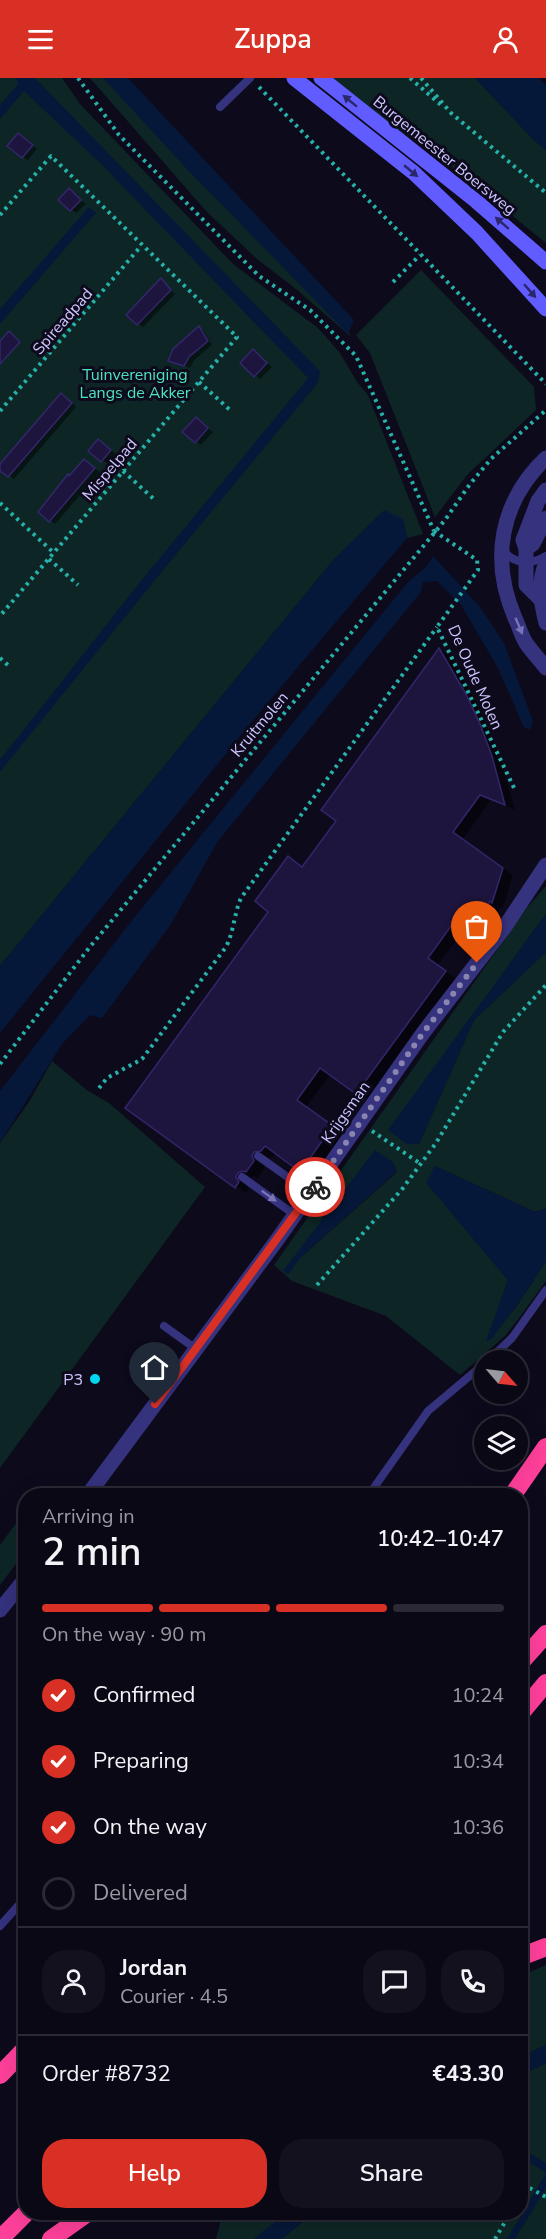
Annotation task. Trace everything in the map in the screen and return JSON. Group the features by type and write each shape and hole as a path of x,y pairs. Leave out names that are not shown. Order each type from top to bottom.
{"highway":[{"path":"518,1488 546,1447"},
{"path":"528,1654 546,1634"},
{"path":"528,1704 546,1683"},
{"path":"528,1954 546,1947"},
{"path":"0,2075 18,2056"},
{"path":"0,2239 19,2220"},
{"path":"50,2239 67,2220"},
{"path":"50,2239 77,2220"}],"street":[{"name":"Burgemeester Boersweg","path":"294,78 414,173 477,232 546,309"},
{"name":"Burgemeester Boersweg","path":"321,78 476,201 546,262"},
{"path":"540,599 526,585 522,512 526,481 546,458"},
{"path":"546,490 538,501 522,512 504,530 502,549 502,578 506,596 525,642 546,668"},
{"path":"526,556 546,518"},
{"path":"546,563 542,572 540,599 546,623"},
{"name":"Krijgsman","path":"93,1488 295,1215 423,1033 504,928 546,865"},
{"path":"0,1610 18,1588"}],"lane":[{"path":"220,107 250,78"},
{"path":"502,549 512,559 526,556 535,561 546,556"},
{"path":"258,1156 310,1193"},
{"path":"243,1177 295,1215"},
{"path":"499,1350 512,1338 546,1290"},
{"path":"164,1326 196,1349"},
{"path":"374,1488 428,1411 474,1372"},
{"path":"0,1926 18,1906"}],"path":[{"path":"78,78 119,135 259,276 310,310 356,356 434,531"},
{"path":"410,78 546,193"},
{"path":"421,78 451,113"},
{"path":"259,86 546,384"},
{"path":"0,215 51,156 141,246"},
{"name":"Mispelpad","path":"0,616 237,337 141,246"},
{"name":"Spireadpad","path":"0,411 141,246"},
{"path":"393,282 420,255"},
{"path":"199,382 230,410"},
{"name":"Kruitmolen","path":"0,1064 89,948 491,459 546,410"},
{"path":"123,471 156,501"},
{"path":"0,503 54,553"},
{"name":"De Oude Molen","path":"434,531 477,560 478,570 437,627 515,790"},
{"path":"49,559 78,585"},
{"path":"99,1088 107,1078 142,1059 219,956 232,934 241,898 437,627"},
{"path":"0,658 10,667"},
{"path":"316,1285 403,1188 436,1143 503,1032 546,985"},
{"path":"360,1122 421,1164"},
{"path":"528,2187 545,2197"},
{"path":"495,2239 506,2220"}],"green space":[{"name":"Tuinvereniging Langs de Akker","path":"0,78 62,78 80,104 233,264 318,328 340,353 357,382 368,395 423,534 407,538 403,519 335,558 0,966 0,766 75,668 0,760"},
{"path":"90,78 113,78 348,327 350,336 257,259 206,211"},
{"path":"332,78 475,78 546,150 546,243 456,170 385,121"},
{"path":"421,270 534,387 536,410 467,475 435,517 370,353 356,335"},
{"path":"546,886 546,914 389,1130 419,1144 474,1020 546,952 546,1208 535,1212 435,1166 427,1183 508,1280 487,1340 491,1339 518,1304 546,1261 546,1281 505,1336 489,1350 474,1350 474,1363 460,1375 386,1316 292,1281 274,1265 526,909","holes":["375,1151 392,1162 397,1172 300,1258"]},
{"path":"52,1061 88,1091 109,1103 205,1187 0,1468 0,1143 29,1102"},
{"path":"18,1521 18,1561 0,1585 0,1545"},
{"path":"546,1965 546,2045 528,2054 528,1973"},
{"path":"546,2063 546,2239 281,2239 305,2220 528,2220 528,2072"},
{"path":"221,2220 278,2220 254,2239 216,2239"}],"water":[{"path":"16,78 35,78 320,371 318,383 0,772 0,760 136,587 308,378 102,165 24,91 0,119 0,105 18,84"},
{"path":"103,78 128,78 354,320 348,334 186,168"},
{"path":"475,78 539,78 546,86 546,150 533,139"},
{"path":"89,207 96,213 0,324 0,309"},
{"path":"384,510 403,519 407,538 254,719 0,1033 0,966 335,558"},
{"path":"433,556 480,607 504,643 533,721 530,730 524,727 497,666 461,605 437,581 423,582 421,592 218,841 171,924 102,1018 90,1015 62,1044 0,1143 0,1091 133,919 408,582 427,566"},
{"path":"546,914 546,952 474,1020 419,1144 407,1144 388,1130"},
{"path":"375,1150 393,1162 397,1171 300,1258 288,1275 283,1271"},
{"path":"435,1166 535,1212 546,1208 546,1261 518,1304 491,1339 486,1341 508,1280 426,1183"},
{"path":"546,2045 546,2063 528,2072 528,2054"},
{"path":"528,2152 546,2163 546,2173 528,2161"},
{"path":"546,2173 546,2188 528,2218 528,2203"},
{"path":"277,2220 305,2220 281,2239 254,2239"},
{"path":"518,2220 527,2220 515,2239 507,2239"}],"building":[{"path":"18,133 33,145 22,158 7,146"},
{"path":"69,188 81,200 70,211 58,200"},
{"path":"161,278 171,290 137,325 126,315"},
{"path":"199,326 208,341 189,357 184,366 168,361 173,349"},
{"path":"9,331 20,342 0,364 0,341"},
{"path":"253,349 267,363 254,377 240,363"},
{"path":"61,393 72,403 8,477 0,471 0,464"},
{"path":"196,417 208,428 195,443 182,432"},
{"path":"98,439 111,450 101,462 88,451"},
{"path":"84,459 95,468 49,522 38,512 68,474 69,476"},
{"path":"439,648 466,694 480,724 492,756 505,805 480,795 453,832 503,868 492,903 490,901 478,924 461,912 428,958 446,971 356,1094 320,1068 297,1100 333,1126 300,1172 265,1146 261,1151 254,1152 252,1156 254,1161 246,1172 238,1173 236,1177 239,1182 235,1188 125,1108 268,912 255,901 288,856 302,867 336,821 321,810"}],"way so far":[{"path":"315,1187 423,1033 477,963"}],"place":[{"name":"P3","path":"95,1379"}],"route":[{"path":"155,1404 315,1187"}]}
